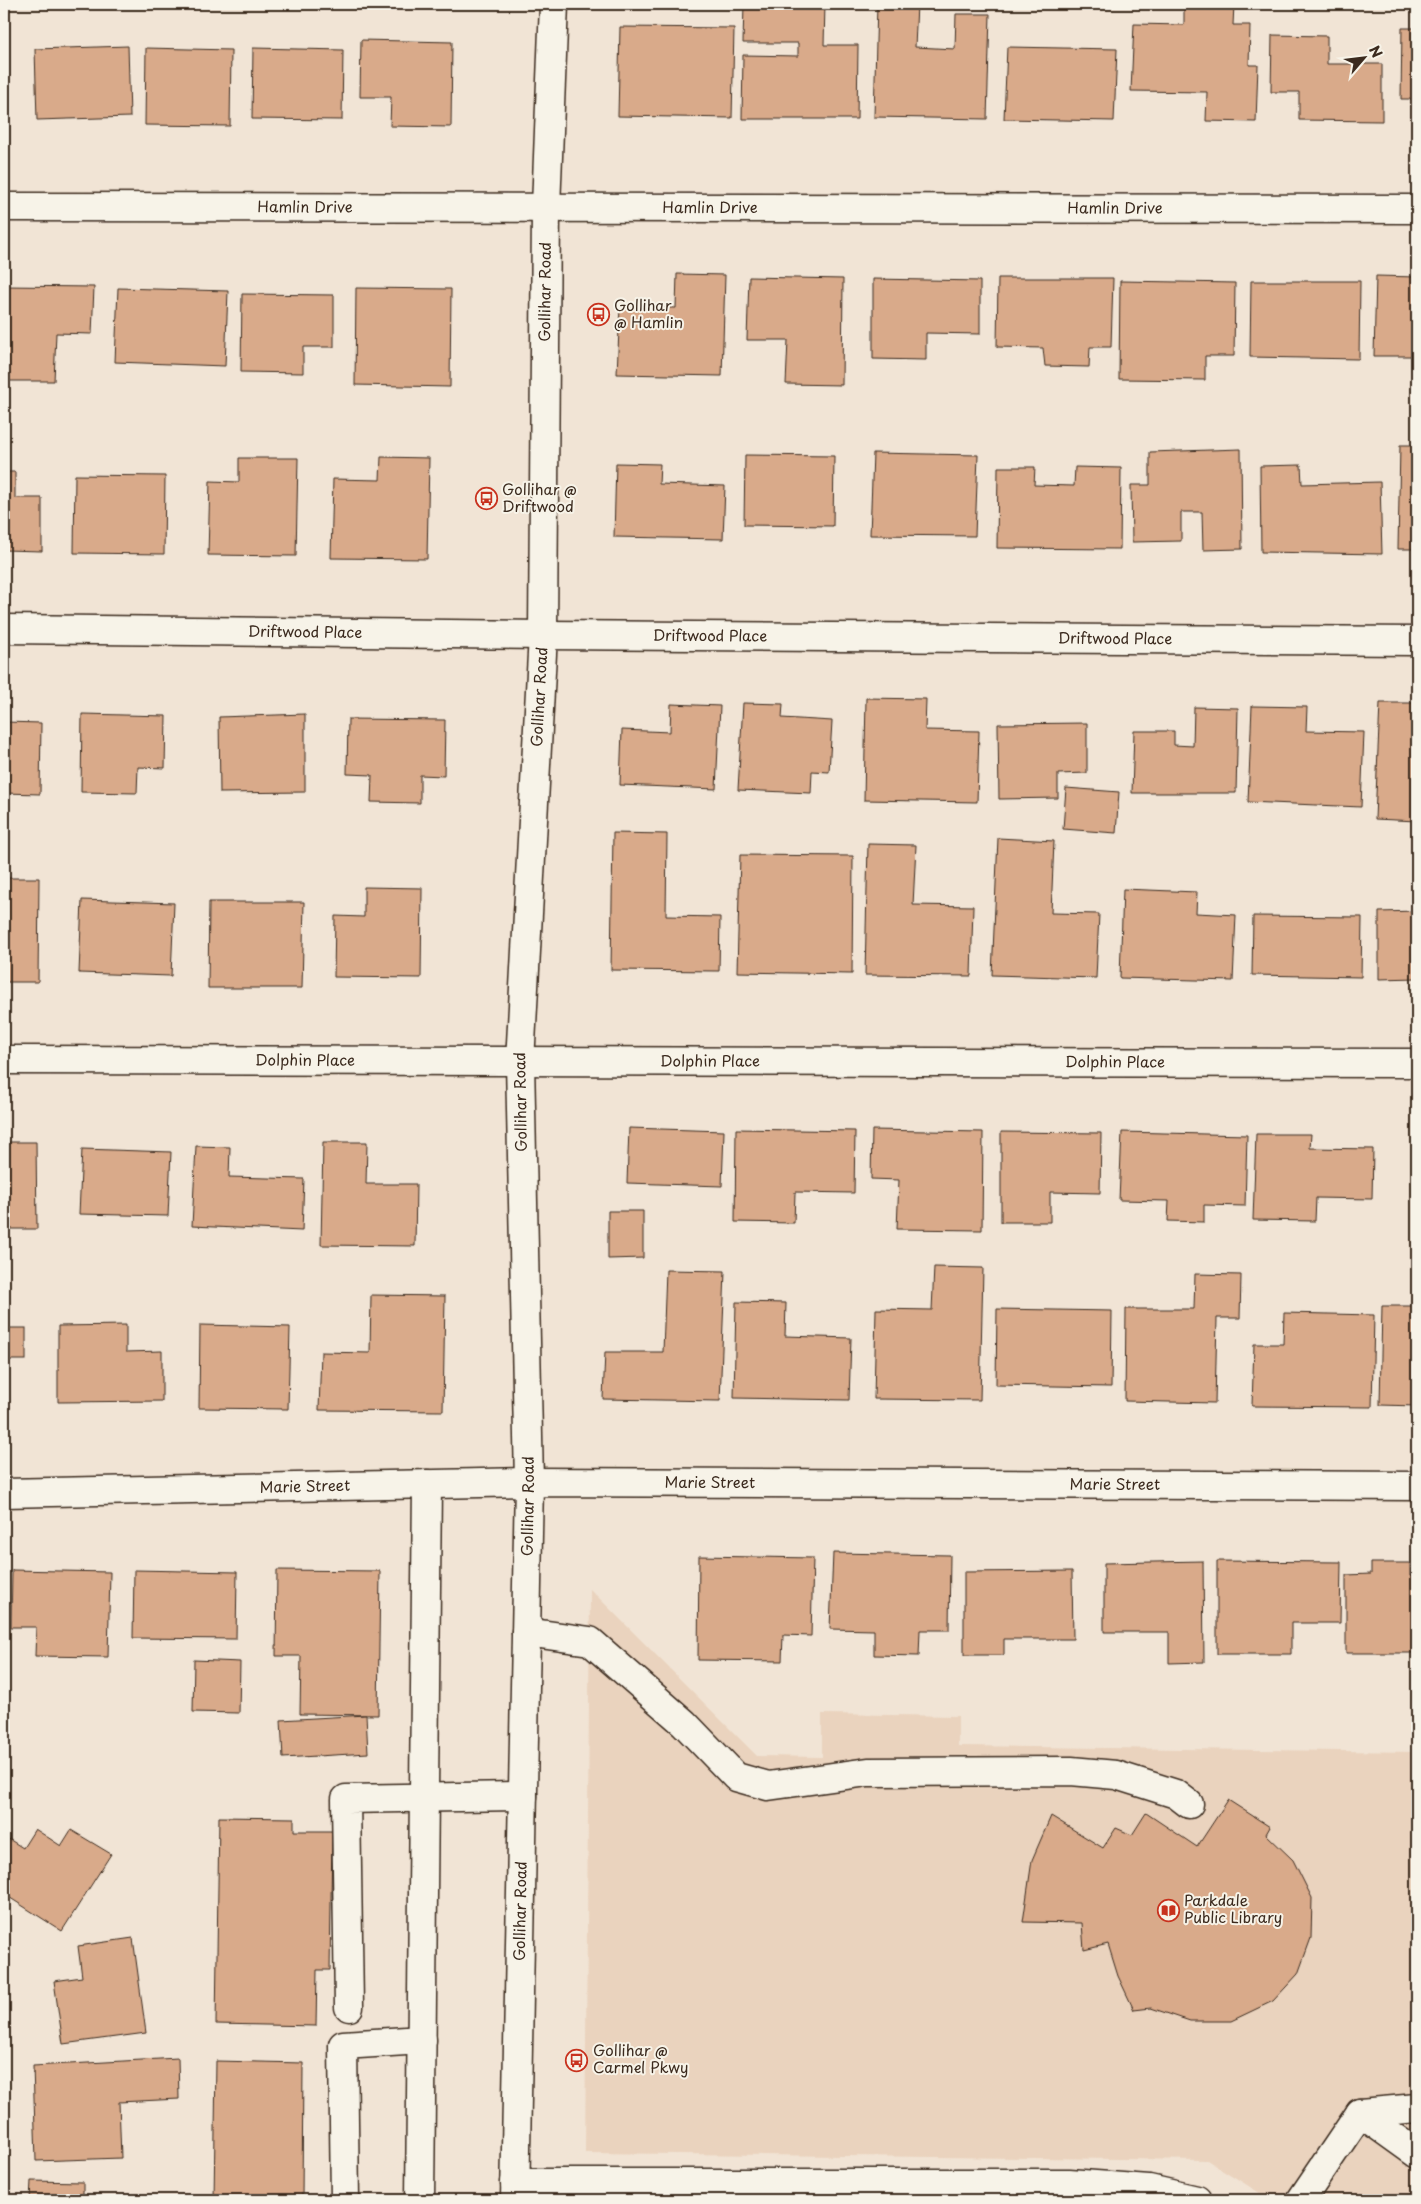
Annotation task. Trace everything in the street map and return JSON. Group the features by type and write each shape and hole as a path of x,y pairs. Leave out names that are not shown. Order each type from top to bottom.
{"street":[{"name":"Gollihar Road","path":"515,2191 529,1482 520,1062 543,635 546,207 554,4"},
{"name":"Hamlin Drive","path":"4,207 1417,209"},
{"name":"Driftwood Place","path":"4,629 1417,641"},
{"name":"Dolphin Place","path":"4,1060 1417,1063"},
{"name":"Marie Street","path":"4,1493 529,1482 1417,1486"},
{"path":"420,2200 427,1484"},
{"path":"526,1632 590,1641 684,1723 736,1777 768,1786 868,1772 1071,1770 1116,1775 1176,1794 1190,1804"},
{"path":"349,2007 346,1799 523,1796"},
{"path":"345,2200 343,2044 422,2040"},
{"path":"1301,2200 1360,2114 1417,2108"},
{"path":"1360,2114 1417,2154"},
{"path":"515,2191 966,2192 1069,2183 1148,2189 1197,2200"}],"shaded area":[{"path":"590,1589 757,1756 822,1757 822,1714 958,1716 958,1746 1417,1752 1417,2200 1271,2200 1207,2160 585,2153"}],"building":[{"path":"744,4 825,4 824,45 858,45 857,119 742,119 743,55 798,56 798,43 743,43"},
{"path":"877,4 917,4 915,47 955,49 956,14 990,14 987,119 874,117"},
{"path":"1184,4 1234,4 1233,25 1250,25 1249,65 1258,65 1256,122 1206,121 1207,92 1131,91 1134,24 1184,25"},
{"path":"620,27 734,28 732,118 618,116"},
{"path":"1402,28 1417,28 1417,99 1401,99"},
{"path":"1272,35 1327,36 1327,64 1382,64 1382,121 1299,120 1299,92 1271,92"},
{"path":"361,40 452,42 451,127 390,126 391,97 360,97"},
{"path":"128,46 130,117 37,120 35,49"},
{"path":"1007,47 1117,49 1114,121 1004,119"},
{"path":"146,48 231,50 230,126 145,125"},
{"path":"253,48 343,50 342,120 252,119"},
{"path":"677,274 725,275 722,376 617,374 620,307 676,308"},
{"path":"1376,276 1417,277 1417,356 1374,356"},
{"path":"749,277 843,279 842,385 786,384 788,340 747,340"},
{"path":"998,278 1113,278 1111,347 1090,347 1089,367 1045,366 1043,348 997,347"},
{"path":"873,279 980,281 980,334 926,333 926,360 873,359"},
{"path":"1120,281 1235,283 1234,356 1205,356 1205,380 1119,379"},
{"path":"1251,281 1360,281 1359,359 1250,357"},
{"path":"4,286 94,287 92,334 56,333 54,381 4,381"},
{"path":"118,288 228,291 225,366 115,362"},
{"path":"356,288 451,289 450,387 355,385"},
{"path":"242,294 334,295 334,347 303,347 303,373 241,372"},
{"path":"1400,445 1417,445 1417,549 1398,549"},
{"path":"1241,449 1242,549 1203,550 1202,512 1181,512 1181,541 1132,542 1131,485 1150,485 1150,452"},
{"path":"873,453 978,455 975,536 870,535"},
{"path":"745,455 834,456 833,526 744,525"},
{"path":"381,457 429,458 427,559 331,558 333,479 380,480"},
{"path":"239,458 298,458 296,556 208,555 210,481 239,482"},
{"path":"616,463 660,464 659,484 725,486 723,539 614,537"},
{"path":"1301,465 1302,484 1380,482 1382,554 1261,552 1260,466"},
{"path":"998,467 1035,467 1034,485 1074,486 1075,467 1121,468 1120,549 997,548"},
{"path":"4,472 15,472 15,498 42,498 42,551 4,550"},
{"path":"75,475 165,476 164,554 74,553"},
{"path":"866,698 926,699 925,730 979,731 977,802 864,800"},
{"path":"743,703 783,704 782,718 832,721 829,772 812,771 811,793 738,790"},
{"path":"1380,703 1417,703 1417,821 1375,819"},
{"path":"671,704 720,706 716,789 620,785 622,730 670,732"},
{"path":"1252,706 1307,707 1306,731 1364,732 1361,807 1248,802"},
{"path":"1194,707 1238,708 1236,793 1132,793 1134,731 1174,731 1174,745 1193,746"},
{"path":"82,714 166,716 165,768 138,767 137,793 81,792"},
{"path":"305,714 305,792 220,793 219,717"},
{"path":"348,719 445,720 444,776 420,775 420,803 371,802 372,775 347,774"},
{"path":"4,722 41,723 40,794 4,793"},
{"path":"1087,723 1087,773 1058,774 1058,798 999,799 998,724"},
{"path":"1066,788 1119,792 1116,833 1063,829"},
{"path":"613,833 667,834 666,916 720,917 719,971 611,970"},
{"path":"998,838 1054,841 1051,913 1099,914 1096,978 992,975"},
{"path":"868,844 916,845 913,905 973,906 971,976 865,975"},
{"path":"740,855 853,856 852,974 737,972"},
{"path":"4,878 39,878 38,982 4,982"},
{"path":"364,887 422,888 421,978 334,977 335,916 364,917"},
{"path":"1123,889 1197,892 1196,913 1236,915 1233,981 1120,978"},
{"path":"82,900 174,903 171,976 79,973"},
{"path":"209,902 304,902 302,988 208,988"},
{"path":"1417,911 1417,978 1379,979 1379,912"},
{"path":"1253,916 1362,917 1361,977 1252,975"},
{"path":"629,1128 724,1131 722,1186 627,1183"},
{"path":"736,1129 855,1131 854,1193 795,1192 794,1223 735,1222"},
{"path":"872,1130 983,1132 982,1230 897,1229 899,1180 871,1179"},
{"path":"1001,1132 1101,1133 1100,1193 1050,1192 1050,1222 1001,1222"},
{"path":"1122,1132 1247,1135 1245,1206 1204,1205 1204,1222 1168,1221 1169,1201 1119,1200"},
{"path":"1256,1134 1311,1134 1310,1148 1373,1149 1372,1199 1316,1198 1315,1221 1253,1220"},
{"path":"4,1142 36,1142 37,1229 4,1229"},
{"path":"323,1142 367,1142 366,1184 416,1184 415,1246 321,1245"},
{"path":"196,1146 230,1147 229,1177 304,1179 302,1231 192,1226"},
{"path":"82,1149 171,1152 168,1216 79,1214"},
{"path":"608,1211 643,1211 643,1258 608,1259"},
{"path":"934,1267 983,1268 980,1400 874,1399 876,1309 932,1310"},
{"path":"666,1270 725,1271 720,1401 603,1399 605,1352 663,1352"},
{"path":"1195,1274 1241,1275 1240,1318 1217,1318 1215,1403 1125,1401 1126,1309 1194,1309"},
{"path":"371,1295 445,1296 443,1411 319,1410 321,1352 370,1353"},
{"path":"736,1302 786,1303 785,1336 851,1338 849,1400 734,1398"},
{"path":"1382,1306 1417,1306 1417,1406 1380,1405"},
{"path":"997,1309 1112,1311 1111,1387 996,1385"},
{"path":"1284,1313 1374,1315 1372,1407 1252,1406 1254,1344 1283,1344"},
{"path":"126,1325 126,1352 162,1351 162,1401 58,1402 58,1326"},
{"path":"200,1325 290,1327 288,1409 199,1408"},
{"path":"4,1328 26,1328 26,1360 4,1360"},
{"path":"833,1553 950,1555 949,1630 920,1630 919,1656 874,1655 874,1630 830,1629"},
{"path":"699,1556 813,1558 811,1636 783,1635 782,1661 698,1660"},
{"path":"1203,1561 1204,1662 1169,1663 1169,1632 1104,1632 1104,1563"},
{"path":"1217,1561 1341,1562 1340,1623 1291,1623 1291,1654 1217,1654"},
{"path":"1371,1563 1410,1563 1410,1575 1417,1575 1417,1653 1346,1653 1346,1575 1371,1574"},
{"path":"12,1570 110,1572 108,1657 35,1656 36,1627 11,1627"},
{"path":"134,1570 237,1572 236,1639 133,1638"},
{"path":"277,1570 380,1571 378,1715 300,1714 301,1656 276,1656"},
{"path":"1072,1571 1073,1639 1004,1639 1004,1655 964,1655 964,1572"},
{"path":"194,1660 240,1662 239,1713 193,1712"},
{"path":"366,1715 368,1753 283,1758 281,1720"},
{"name":"Parkdale Public Library","path":"1228,1800 1270,1827 1266,1834 1293,1860 1312,1898 1311,1938 1298,1974 1273,2001 1231,2021 1190,2021 1151,2008 1134,2010 1118,1976 1108,1944 1084,1950 1082,1923 1023,1922 1032,1860 1051,1816 1103,1848 1116,1828 1132,1835 1146,1813 1197,1847"},
{"path":"219,1817 294,1818 294,1831 332,1831 330,1970 317,1970 316,2026 216,2024"},
{"path":"35,1829 61,1846 71,1830 111,1854 62,1931 4,1894 4,1836 23,1848"},
{"path":"133,1938 146,2033 63,2044 54,1981 82,1977 78,1946"},
{"path":"178,2058 179,2099 119,2102 121,2158 36,2161 33,2066"},
{"path":"216,2061 303,2063 302,2200 214,2200"},
{"path":"31,2181 83,2182 83,2200 30,2200"}],"place":[{"name":"Gollihar @ Hamlin","path":"598,315"},
{"name":"Gollihar @ Driftwood","path":"486,499"},
{"name":"Parkdale Public Library","path":"1168,1910"},
{"name":"Gollihar @ Carmel Pkwy","path":"577,2060"}]}
